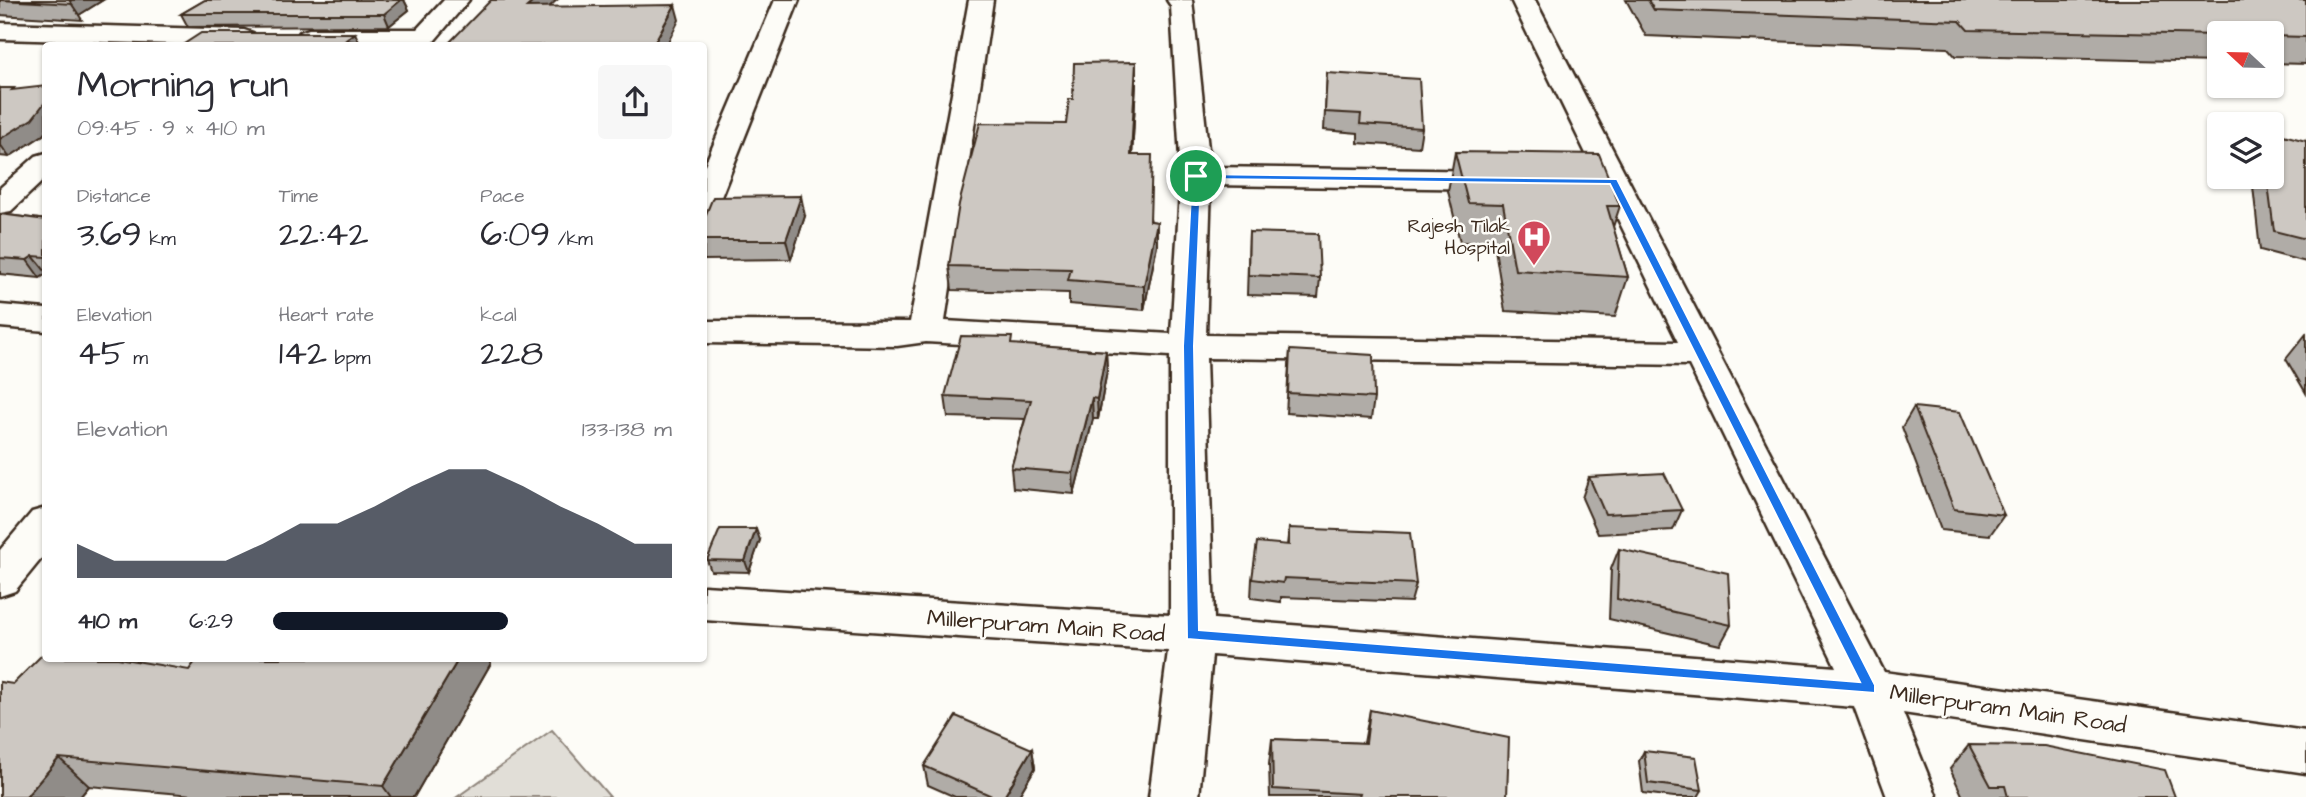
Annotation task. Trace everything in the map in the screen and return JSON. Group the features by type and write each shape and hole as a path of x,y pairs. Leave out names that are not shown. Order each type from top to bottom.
{"street":[{"path":"0,31 176,42 281,38 419,41 457,0"},
{"path":"707,195 787,0"},
{"path":"926,331 981,0"},
{"path":"1174,797 1192,635 1188,346 1196,176 1183,4 1179,0"},
{"path":"1523,0 1600,181 1701,354 1870,689 1912,797"},
{"path":"0,204 42,166"},
{"path":"1196,176 1530,180"},
{"path":"0,316 42,320"},
{"path":"707,332 897,335 926,331 1188,346 1701,354"},
{"path":"22,565 42,530"},
{"name":"Millerpuram Main Road","path":"707,603 1192,635 1870,689 2306,752"}],"shaded area":[{"path":"552,730 610,797 457,797"}],"building":[{"path":"0,0 69,0 72,4"},
{"path":"205,0 401,0 384,14 181,14"},
{"path":"491,0 535,0 527,7 675,5 655,42 450,42"},
{"path":"1648,0 2306,0 2306,37 2284,36 2284,21 2207,21 2207,35 1968,30 1960,21 1654,10"},
{"path":"201,33 355,33 346,40 356,42 187,42"},
{"path":"1136,62 1131,155 1152,155 1150,221 1157,222 1144,286 1068,280 1071,269 949,266 959,204 980,123 1066,124 1069,99 1073,99 1074,63"},
{"path":"1327,73 1419,79 1422,128 1360,124 1361,114 1325,112"},
{"path":"42,86 42,106 32,119 0,139 0,88 14,88 12,90"},
{"path":"2284,135 2306,141 2306,239 2274,231 2269,189 2284,189"},
{"path":"1455,152 1599,154 1620,206 1607,206 1628,277 1515,270 1503,204 1468,203"},
{"path":"801,196 786,240 707,240 707,212 713,197"},
{"path":"0,214 42,219 42,257 33,256 27,260 0,258"},
{"path":"1249,232 1318,234 1320,278 1248,275"},
{"path":"961,336 1012,337 1011,344 1106,351 1097,399 1092,398 1073,473 1011,468 1031,400 945,396"},
{"path":"1290,350 1373,355 1374,398 1288,393"},
{"path":"1914,407 1960,412 2004,515 1954,509"},
{"path":"1664,473 1682,510 1605,514 1589,477"},
{"path":"1289,528 1410,533 1416,584 1284,578 1283,583 1252,579 1257,542 1289,545"},
{"path":"720,529 756,529 745,561 707,560"},
{"path":"1619,549 1728,573 1731,625 1617,599"},
{"path":"42,655 42,662 142,662 189,670 195,662 457,662 383,786 59,758 26,797 0,797 0,682 13,684"},
{"path":"1370,710 1509,738 1507,797 1359,797 1360,794 1273,789 1272,739 1366,743"},
{"path":"956,716 1032,749 1004,797 994,797 924,766"},
{"path":"1969,745 2044,746 2165,770 2175,797 2008,797 2005,786 1991,786"},
{"path":"1644,751 1696,757 1702,790 1648,783"}],"place":[{"name":"Rajesh Tilak Hospital","path":"1534,267"}],"route":[{"path":"1196,176 1614,181 1870,689 1192,635 1188,346 1196,176"}]}
